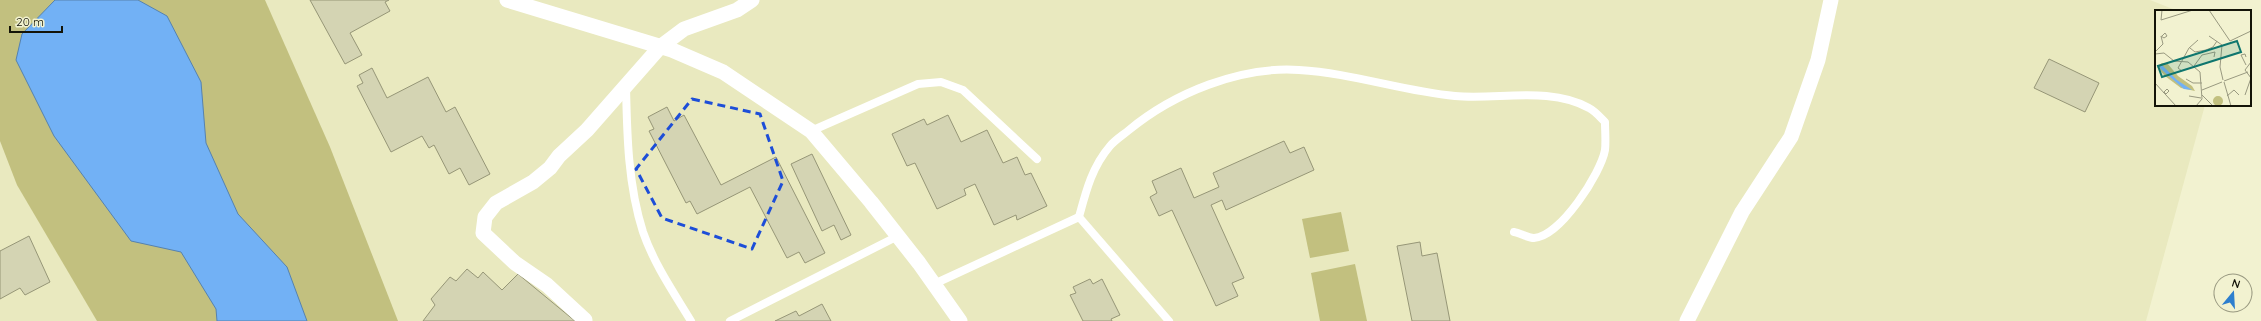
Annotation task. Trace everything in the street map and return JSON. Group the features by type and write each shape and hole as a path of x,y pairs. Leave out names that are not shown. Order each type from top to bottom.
{"street":[{"path":"507,0 660,47 723,72 811,131 898,236 960,321"},
{"path":"585,320 547,285 515,262 482,233 485,217 496,202 533,182 550,168 660,47 684,30 737,10 752,0"},
{"path":"1687,321 1742,212 1791,137 1818,60 1831,0"}],"lane":[{"path":"1079,217 1089,178 1110,146 1148,114 1185,94 1238,74 1298,69 1353,76 1406,89 1456,96 1541,96 1572,100 1591,108 1605,122 1605,151 1592,180 1574,209 1552,232 1534,238 1514,232"},
{"path":"811,131 918,84 941,82 963,90 1037,159"},
{"path":"626,86 627,157 643,232 661,272 691,321"},
{"path":"934,284 1079,217"},
{"path":"1079,217 1169,321"},
{"path":"730,321 898,236"}],"highlighted area":[{"path":"692,99 760,114 783,181 752,249 662,218 636,169"}],"shaded area":[{"path":"0,0 2150,0 2175,10 2155,10 2155,106 2205,106 2146,321 0,321"},
{"path":"0,0 265,0 330,147 398,321 97,321 17,185 0,141"},
{"path":"1341,212 1349,251 1310,258 1302,219"},
{"path":"1355,264 1367,321 1320,321 1311,273"}],"water":[{"path":"55,0 138,0 167,16 201,82 206,143 238,214 287,267 307,321 217,321 216,309 181,252 131,241 54,136 16,60 22,34"}],"building":[{"path":"310,0 389,0 385,2 390,11 350,33 362,55 345,64"},
{"path":"2049,59 2099,83 2085,112 2034,88"},
{"path":"372,68 387,98 428,77 446,112 455,107 490,174 469,185 460,168 449,174 434,145 429,148 422,136 391,152 357,86 363,83 359,75"},
{"path":"667,107 674,121 684,115 721,185 776,157 825,253 805,263 799,252 787,258 750,187 697,214 690,201 686,203 649,131 654,129 648,117"},
{"path":"948,115 961,142 987,130 1003,163 1017,157 1025,175 1031,173 1047,206 1017,220 1016,215 994,225 975,184 964,189 966,195 937,209 915,163 907,166 892,134 924,119 927,125"},
{"path":"1284,141 1290,153 1304,147 1314,170 1226,210 1222,200 1211,205 1244,278 1232,283 1238,296 1216,306 1172,210 1159,216 1150,197 1157,193 1152,181 1181,168 1194,198 1219,187 1213,173"},
{"path":"812,154 851,235 841,240 834,225 822,231 791,164"},
{"path":"29,236 50,282 25,295 20,288 0,299 0,251"},
{"path":"1420,242 1422,256 1437,253 1450,321 1412,321 1397,246"},
{"path":"467,269 478,278 483,272 502,290 518,274 575,321 423,321 435,305 431,299 450,277 456,281"},
{"path":"1090,279 1093,284 1102,279 1120,315 1111,319 1112,321 1083,321 1070,295 1076,293 1073,287"},
{"path":"822,304 831,321 775,321 796,311 799,316"}]}
